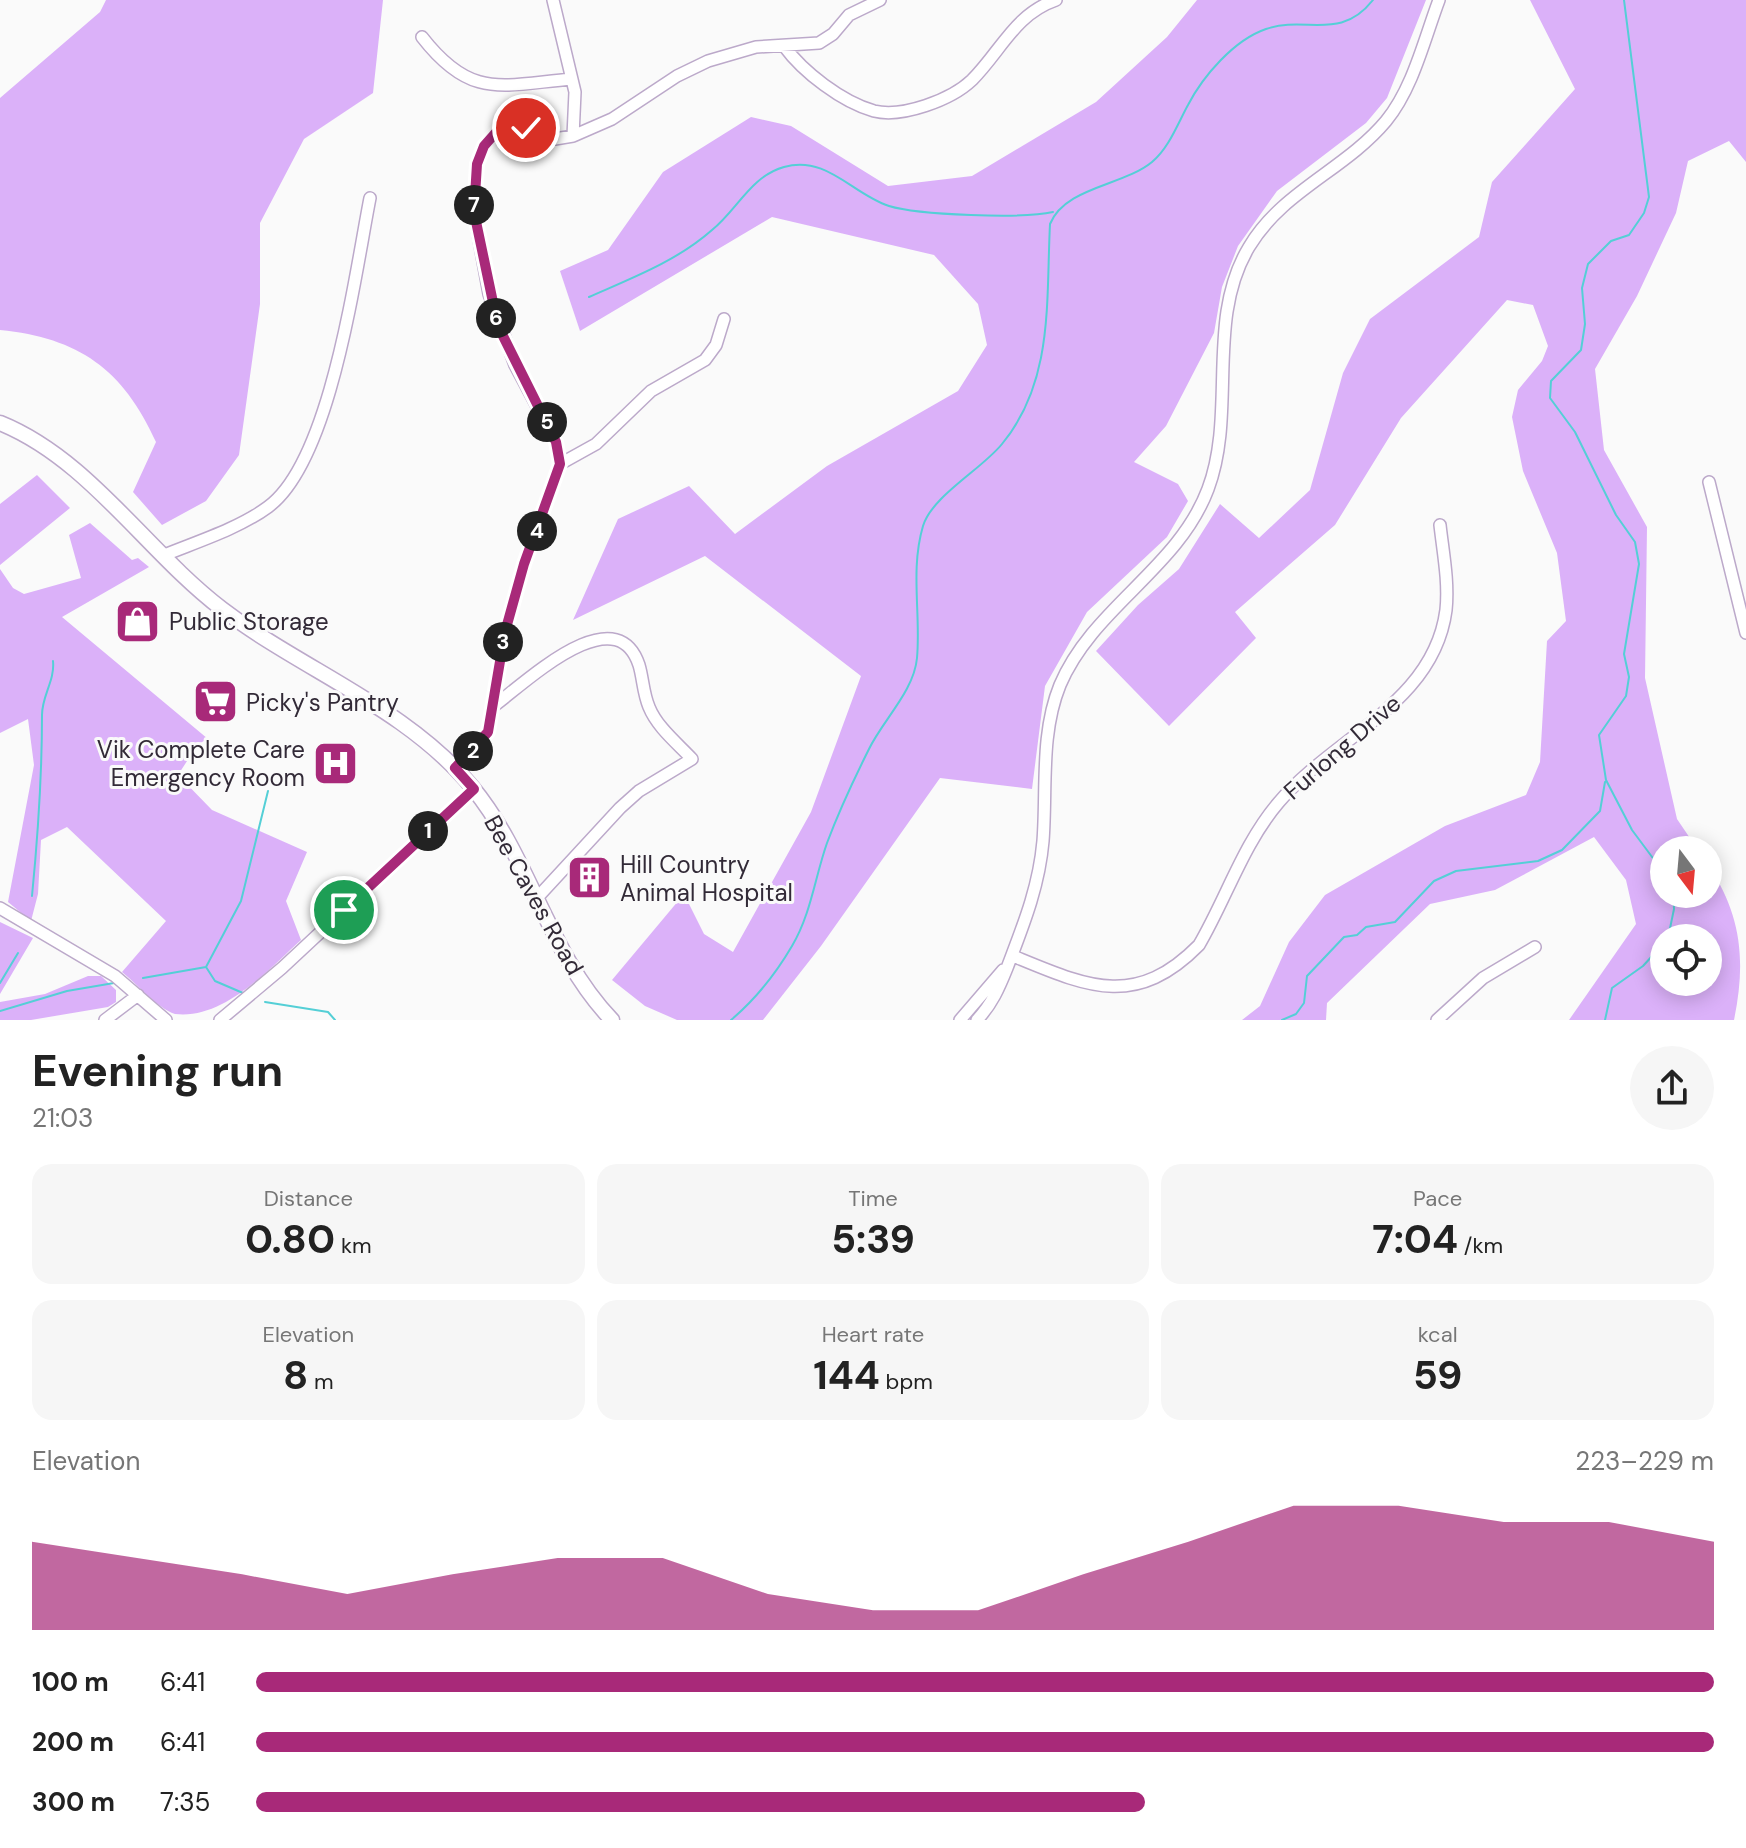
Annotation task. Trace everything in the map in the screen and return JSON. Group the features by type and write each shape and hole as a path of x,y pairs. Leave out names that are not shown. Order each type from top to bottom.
{"main road":[{"name":"Bee Caves Road","path":"0,423 56,455 162,556 231,616 416,733 455,768 474,789 568,962 606,1018"}],"street":[{"path":"553,0 577,104 573,136"},
{"path":"455,768 488,732 505,632 524,564 560,464 556,442 498,326 474,212 475,189 484,146 499,129 512,125 555,139 573,136 612,119 677,76 708,61 756,47 819,43 833,34 857,0"},
{"path":"849,15 880,0"},
{"path":"784,46 806,70 858,105 877,112 898,111 954,93 972,80 1014,26 1042,5 1056,0"},
{"path":"977,1020 1001,986 1038,875 1047,743 1060,687 1073,657 1093,629 1183,536 1212,478 1220,442 1227,314 1241,260 1270,216 1358,147 1393,112 1407,85 1439,0"},
{"path":"422,37 444,64 487,87 572,79"},
{"path":"162,556 259,513 285,489 322,421 370,198"},
{"path":"560,464 596,444 651,391 705,360 716,345 724,319"},
{"path":"1709,482 1746,633"},
{"name":"Furlong Drive","path":"1010,962 1110,988 1130,987 1160,977 1188,957 1199,945 1249,843 1278,803 1318,763 1392,705 1425,669 1440,637 1446,607 1440,525"},
{"path":"495,705 571,650 602,637 617,637 635,657 649,708 658,723 692,759 629,800 536,899"},
{"path":"220,1020 282,968 474,789"},
{"path":"0,908 115,976 166,1020"},
{"path":"1437,1020 1483,978 1535,947"},
{"path":"960,1020 1010,962"},
{"path":"105,1020 138,995"}],"shaded area":[{"path":"106,0 383,0 373,93 304,139 260,223 260,304 239,455 206,501 162,525 133,492 156,442 129,395 95,362 75,350 28,334 0,330 0,98 100,12"},
{"path":"1197,0 1426,0 1387,98 1366,123 1277,191 1238,246 1222,287 1214,333 1166,426 1134,462 1178,484 1188,501 1167,537 1087,612 1045,686 1032,789 940,778 821,946 763,1020 677,1020 645,1006 612,980 684,894 704,934 733,952 811,812 861,676 705,556 573,620 618,519 689,486 735,534 827,466 958,391 987,345 978,304 934,255 772,217 580,331 560,271 608,250 663,172 751,117 791,126 888,186 972,176 1096,102 1167,37"},
{"path":"1530,0 1746,0 1746,162 1729,141 1688,161 1676,213 1637,296 1595,369 1604,450 1647,527 1645,678 1677,819 1689,836 1650,836 1650,908 1722,908 1722,890 1734,921 1740,959 1734,1020 1569,1020 1636,924 1626,880 1594,837 1495,890 1430,904 1327,1003 1326,1020 1242,1020 1260,1006 1289,942 1325,895 1445,826 1526,795 1540,762 1547,641 1566,621 1557,553 1523,471 1512,417 1518,390 1542,361 1548,346 1533,305 1507,300 1401,418 1335,525 1235,612 1256,638 1169,726 1096,651 1138,605 1179,569 1220,504 1259,538 1310,490 1343,373 1370,319 1479,237 1492,182 1575,89"},
{"path":"37,475 70,508 0,565 0,504"},
{"path":"90,523 132,560 138,558 149,567 62,617 208,739 198,744 178,775 212,810 307,852 286,901 301,940 260,978 228,1001 193,1014 168,1011 122,972 166,921 67,827 41,840 38,894 31,921 8,902 34,765 28,719 0,733 0,569 13,588 24,594 81,578 69,535"},
{"path":"0,922 33,938 0,994"},
{"path":"88,976 101,976 116,990 116,1002 108,1007 31,1020 0,1020 0,1002 45,994"}],"waterway":[{"path":"731,1020 765,986 792,946 804,921 827,843 847,795 875,738 915,670 918,642 917,559 928,515 947,493 1002,444 1019,420 1031,394 1044,339 1050,224 1068,202 1081,194 1126,177 1152,162 1168,143 1202,82 1242,41 1281,25 1322,25 1348,20 1361,13 1373,0"},
{"path":"1624,0 1649,197 1644,213 1629,235 1611,241 1588,264 1582,288 1585,324 1581,350 1551,381 1550,398 1575,432 1616,515 1635,542 1639,564 1624,654 1629,677 1626,696 1599,735 1606,780 1632,830 1650,854"},
{"path":"589,297 684,251 721,222 762,178 784,167 813,166 876,200 903,209 996,216 1053,212"},
{"path":"32,896 43,708 53,661"},
{"path":"1282,1020 1296,1014 1304,1003 1307,976 1344,937 1357,935 1366,927 1395,922 1434,881 1456,871 1538,861 1562,850 1600,811 1605,782"},
{"path":"206,967 241,901 268,791"},
{"path":"1671,924 1674,908"},
{"path":"0,983 18,953"},
{"path":"1605,1020 1612,988 1650,958"},
{"path":"143,978 206,967 215,981 243,993"},
{"path":"0,1011 67,991 114,983"},
{"path":"265,1002 328,1012 335,1020"}],"place":[{"name":"Public Storage","path":"138,621"},
{"name":"Picky's Pantry","path":"215,702"},
{"name":"Vik Complete Care Emergency Room","path":"336,763"},
{"name":"Hill Country Animal Hospital","path":"589,878"}],"route":[{"path":"344,910 474,789 455,768 488,732 505,632 524,564 557,479 560,464 556,442 498,326 474,212 477,164 484,146 499,129 512,125 526,128"}]}
